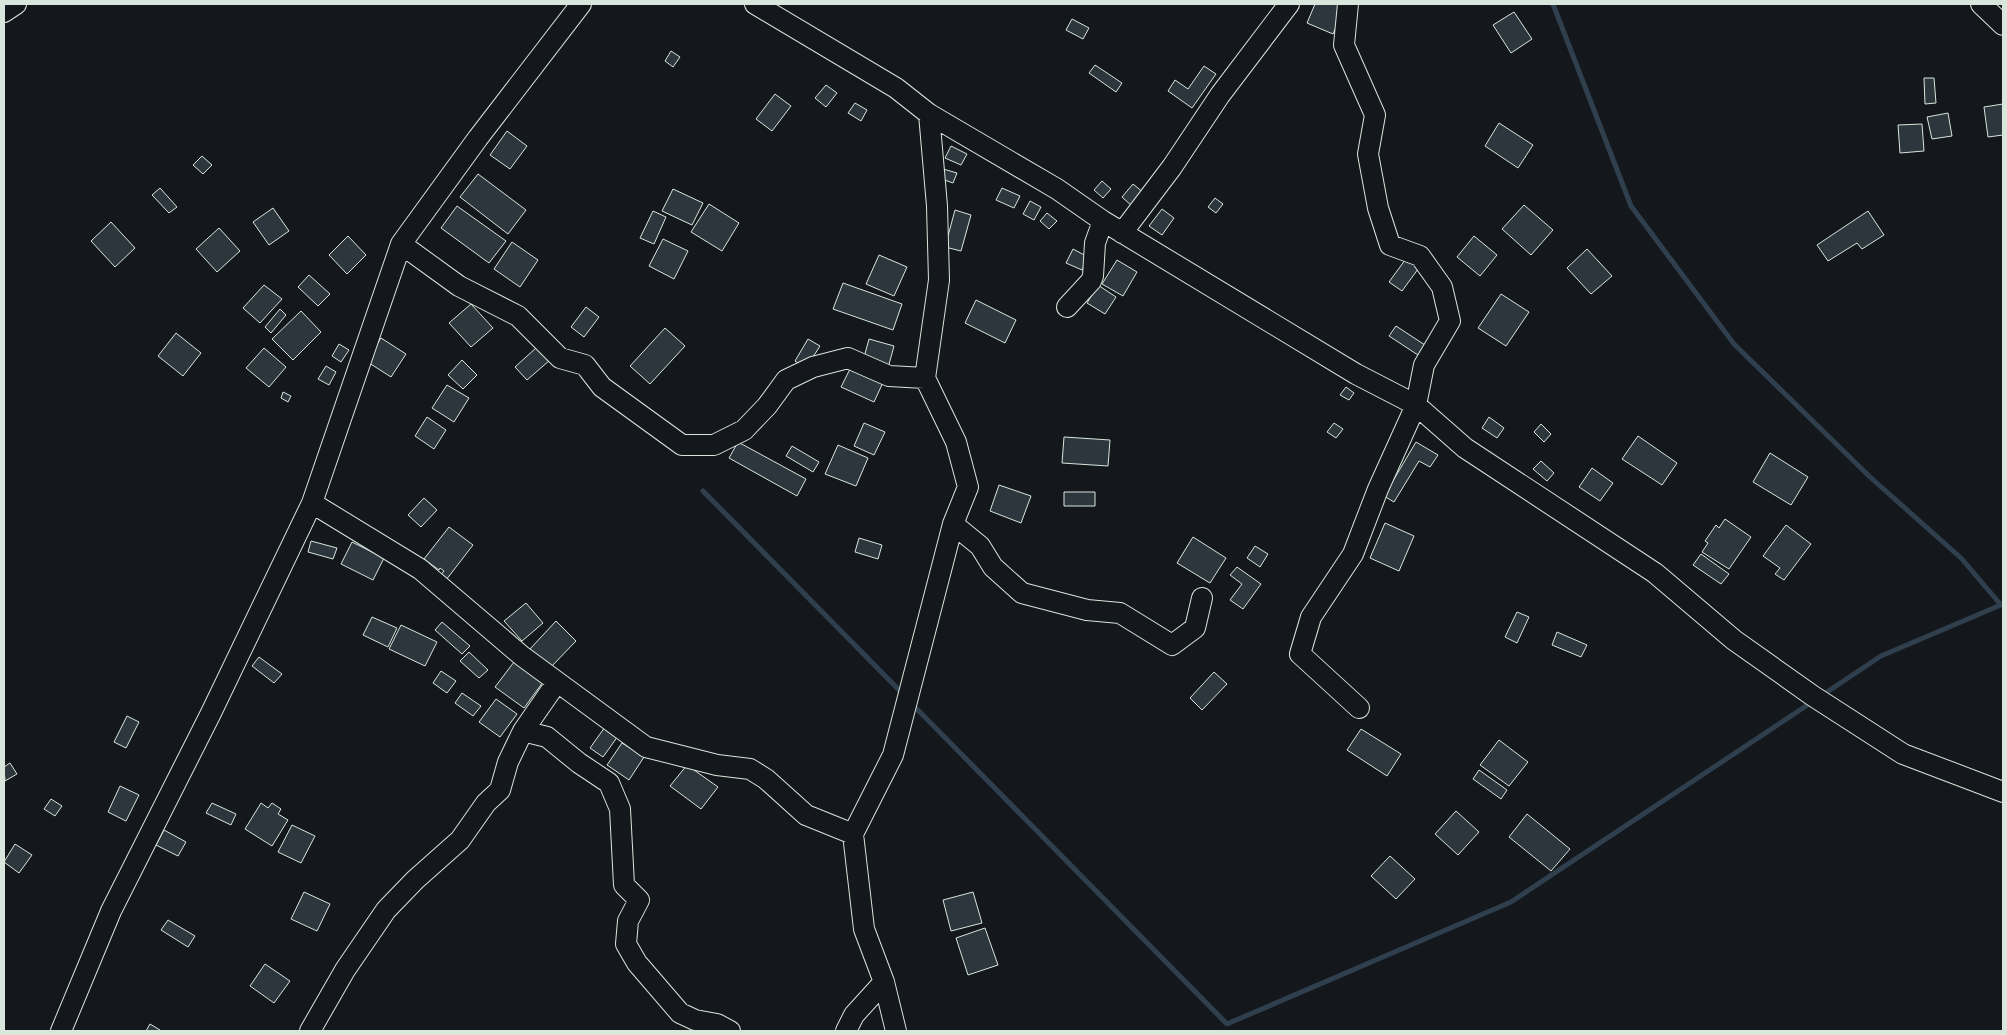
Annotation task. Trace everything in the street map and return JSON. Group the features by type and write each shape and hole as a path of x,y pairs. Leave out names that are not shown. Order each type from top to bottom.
{"street":[{"path":"4,12 16,4"},
{"path":"61,1031 111,911 211,713 312,503 401,244 478,138 581,4"},
{"path":"755,4 896,88 929,114 1057,189 1122,233 1356,374 1416,405 1465,448 1655,574 1734,640 1813,696 1903,754 2003,792"},
{"path":"1122,233 1172,167 1220,95 1290,4"},
{"path":"1348,4 1344,45 1375,115 1368,154 1378,208 1390,244 1420,256 1442,287 1450,321 1424,365 1416,405 1378,489 1353,554 1311,617 1300,654 1359,708"},
{"path":"1981,4 2003,25"},
{"path":"896,1031 884,982 864,929 853,834 893,755 954,524 968,486 956,442 925,378 939,280 937,206 929,114"},
{"path":"1067,307 1091,281 1095,243 1103,221"},
{"path":"401,244 459,286 518,316 560,358 585,365 602,387 682,445 714,445 744,430 767,406 786,380 813,366 848,358 889,376 925,378"},
{"path":"312,503 420,569 522,656 646,747 717,764 750,769 766,779 806,816 853,834"},
{"path":"954,524 980,546 993,567 1022,593 1087,610 1120,613 1172,645 1195,628 1202,598"},
{"path":"310,1031 345,970 386,910 415,880 460,840 486,803 500,790 508,762 523,732 557,682"},
{"path":"523,732 548,737 579,763 609,783 620,809 624,885 639,900 628,921 626,944 637,963 680,1013 695,1020 717,1024 730,1031"},
{"path":"846,1031 854,1015 884,982"}],"building":[{"path":"1315,4 1346,4 1333,34 1307,23"},
{"path":"1514,12 1532,39 1511,53 1493,25"},
{"path":"1072,19 1089,28 1083,39 1066,30"},
{"path":"671,51 680,57 673,67 665,61"},
{"path":"1095,65 1122,83 1116,92 1089,73"},
{"path":"1204,66 1216,74 1192,108 1168,91 1175,80 1188,89"},
{"path":"1924,78 1934,78 1936,103 1925,104"},
{"path":"826,85 837,93 826,107 815,98"},
{"path":"775,94 791,106 772,131 756,119"},
{"path":"855,103 867,110 861,121 848,113"},
{"path":"2003,104 2003,135 1988,137 1984,107"},
{"path":"1948,113 1952,136 1932,139 1927,117"},
{"path":"1499,123 1533,145 1518,168 1485,146"},
{"path":"1922,124 1924,151 1900,153 1898,125"},
{"path":"507,131 527,146 510,169 490,155"},
{"path":"951,146 967,154 961,165 945,158"},
{"path":"202,156 212,165 203,174 193,165"},
{"path":"943,169 957,173 953,183 939,178"},
{"path":"478,174 526,210 508,234 460,197"},
{"path":"1102,181 1111,189 1103,198 1094,190"},
{"path":"1133,184 1144,193 1133,207 1122,197"},
{"path":"160,188 177,207 169,213 152,195"},
{"path":"1002,188 1020,196 1014,208 996,200"},
{"path":"673,189 703,203 692,225 662,211"},
{"path":"1215,198 1223,204 1216,213 1208,207"},
{"path":"1030,201 1041,207 1034,220 1023,214"},
{"path":"709,204 739,223 722,251 691,232"},
{"path":"1524,205 1553,230 1531,255 1502,229"},
{"path":"457,206 506,241 489,263 441,228"},
{"path":"273,208 289,231 269,245 253,222"},
{"path":"1162,209 1174,218 1162,235 1149,226"},
{"path":"955,210 971,215 961,251 945,247"},
{"path":"653,211 666,217 654,244 640,238"},
{"path":"1868,211 1884,235 1862,249 1857,243 1828,261 1817,245"},
{"path":"1047,213 1057,221 1049,229 1040,221"},
{"path":"111,222 135,248 115,267 91,241"},
{"path":"219,228 240,251 217,272 196,249"},
{"path":"348,236 366,255 347,274 329,255"},
{"path":"1474,236 1497,255 1480,276 1457,257"},
{"path":"663,239 688,251 674,279 649,266"},
{"path":"512,242 538,260 520,287 494,269"},
{"path":"1073,249 1088,257 1082,270 1066,263"},
{"path":"1587,249 1612,276 1591,294 1567,268"},
{"path":"879,255 907,267 894,296 866,284"},
{"path":"1408,256 1421,265 1402,291 1389,282"},
{"path":"1117,260 1137,272 1123,296 1102,284"},
{"path":"309,275 330,294 318,306 298,287"},
{"path":"843,283 902,304 893,330 833,309"},
{"path":"264,285 282,299 260,323 243,308"},
{"path":"1098,285 1116,297 1105,314 1087,303"},
{"path":"1501,294 1529,312 1506,346 1478,328"},
{"path":"976,300 1016,320 1005,343 965,323"},
{"path":"471,304 493,328 471,347 449,323"},
{"path":"586,307 599,317 584,337 571,327"},
{"path":"280,309 286,315 271,333 265,327"},
{"path":"301,311 321,332 293,360 272,339"},
{"path":"1396,326 1428,347 1421,357 1389,336"},
{"path":"665,328 685,346 650,384 630,366"},
{"path":"176,333 201,353 183,376 158,356"},
{"path":"381,338 406,354 391,377 366,361"},
{"path":"808,339 820,346 806,368 795,361"},
{"path":"869,339 894,346 888,368 863,361"},
{"path":"339,344 349,350 341,362 332,356"},
{"path":"537,347 550,360 527,380 515,367"},
{"path":"264,348 286,367 269,387 246,368"},
{"path":"462,360 477,375 463,389 448,375"},
{"path":"853,363 885,378 874,402 841,387"},
{"path":"326,366 336,372 329,385 318,379"},
{"path":"447,385 469,398 454,422 432,408"},
{"path":"1346,387 1354,393 1349,400 1340,395"},
{"path":"283,392 291,396 288,402 281,398"},
{"path":"427,417 446,430 434,449 415,436"},
{"path":"1489,417 1504,428 1497,438 1482,428"},
{"path":"864,423 885,432 874,455 854,446"},
{"path":"1334,423 1343,429 1336,438 1327,432"},
{"path":"1541,424 1551,434 1544,442 1534,432"},
{"path":"1638,436 1677,463 1662,485 1622,459"},
{"path":"1064,437 1110,440 1108,466 1062,463"},
{"path":"738,442 806,479 797,496 729,458"},
{"path":"1416,442 1438,455 1430,467 1419,461 1394,502 1384,496"},
{"path":"838,445 868,458 856,486 825,474"},
{"path":"792,446 819,462 813,472 786,456"},
{"path":"1770,453 1808,477 1791,505 1753,482"},
{"path":"1541,461 1554,473 1547,481 1533,469"},
{"path":"1592,468 1613,483 1600,501 1579,487"},
{"path":"999,485 1031,496 1021,523 990,511"},
{"path":"1064,492 1095,492 1095,506 1064,506"},
{"path":"424,498 437,510 421,527 408,515"},
{"path":"1725,519 1751,537 1729,569 1702,552 1708,543 1705,541 1716,525 1719,528"},
{"path":"1385,523 1414,536 1399,571 1370,558"},
{"path":"1786,525 1811,544 1784,580 1775,574 1780,568 1763,556"},
{"path":"449,527 473,545 446,580 440,576 444,571 440,568 439,570 424,559"},
{"path":"1193,537 1226,558 1210,583 1177,563"},
{"path":"859,538 882,545 878,559 855,552"},
{"path":"311,541 337,548 333,559 308,552"},
{"path":"352,542 384,558 373,580 341,564"},
{"path":"1255,546 1268,554 1260,567 1247,558"},
{"path":"1701,554 1729,574 1721,584 1693,565"},
{"path":"1237,567 1261,584 1243,609 1230,600 1242,584 1230,575"},
{"path":"526,603 543,623 522,641 504,621"},
{"path":"1517,612 1529,617 1517,643 1505,637"},
{"path":"372,617 397,628 388,647 363,635"},
{"path":"556,621 576,641 550,668 530,649"},
{"path":"442,622 470,646 462,654 435,630"},
{"path":"401,625 437,642 425,666 389,649"},
{"path":"1557,632 1587,645 1581,657 1552,645"},
{"path":"469,652 488,670 479,678 460,661"},
{"path":"259,657 282,674 274,683 252,666"},
{"path":"514,662 543,682 524,708 495,687"},
{"path":"441,671 456,681 447,693 433,683"},
{"path":"1214,672 1227,684 1202,710 1190,698"},
{"path":"462,693 481,706 473,716 455,703"},
{"path":"496,699 517,714 500,737 479,722"},
{"path":"127,716 139,722 126,748 114,742"},
{"path":"605,727 618,736 603,757 590,748"},
{"path":"1361,729 1401,754 1387,776 1347,750"},
{"path":"1499,740 1528,762 1509,786 1480,765"},
{"path":"622,743 644,757 629,780 607,765"},
{"path":"10,763 17,774 5,781 4,767"},
{"path":"687,765 718,787 701,809 670,786"},
{"path":"1479,770 1507,790 1501,799 1473,779"},
{"path":"120,786 139,795 126,821 108,812"},
{"path":"51,799 62,806 55,816 44,809"},
{"path":"212,803 236,814 231,825 206,813"},
{"path":"261,803 268,808 272,803 281,809 278,814 288,820 272,846 245,829"},
{"path":"1456,811 1479,832 1458,855 1435,834"},
{"path":"1527,814 1570,849 1551,871 1509,837"},
{"path":"292,825 315,836 301,863 278,852"},
{"path":"164,830 186,842 178,856 156,845"},
{"path":"15,844 32,855 19,873 4,862"},
{"path":"1390,856 1415,879 1396,899 1371,876"},
{"path":"304,892 330,904 317,931 291,919"},
{"path":"973,892 982,923 951,931 943,900"},
{"path":"168,920 195,936 188,947 161,930"},
{"path":"985,928 998,965 968,975 956,938"},
{"path":"265,964 290,981 274,1003 250,986"},
{"path":"150,1024 160,1030 160,1031 146,1031"}],"waterway":[{"path":"1553,4 1631,206 1734,344 1870,477 1961,558 2001,605"},
{"path":"703,491 903,694"},
{"path":"1821,696 1881,656 2003,604"},
{"path":"912,704 1227,1024 1511,902 1812,702"}]}
